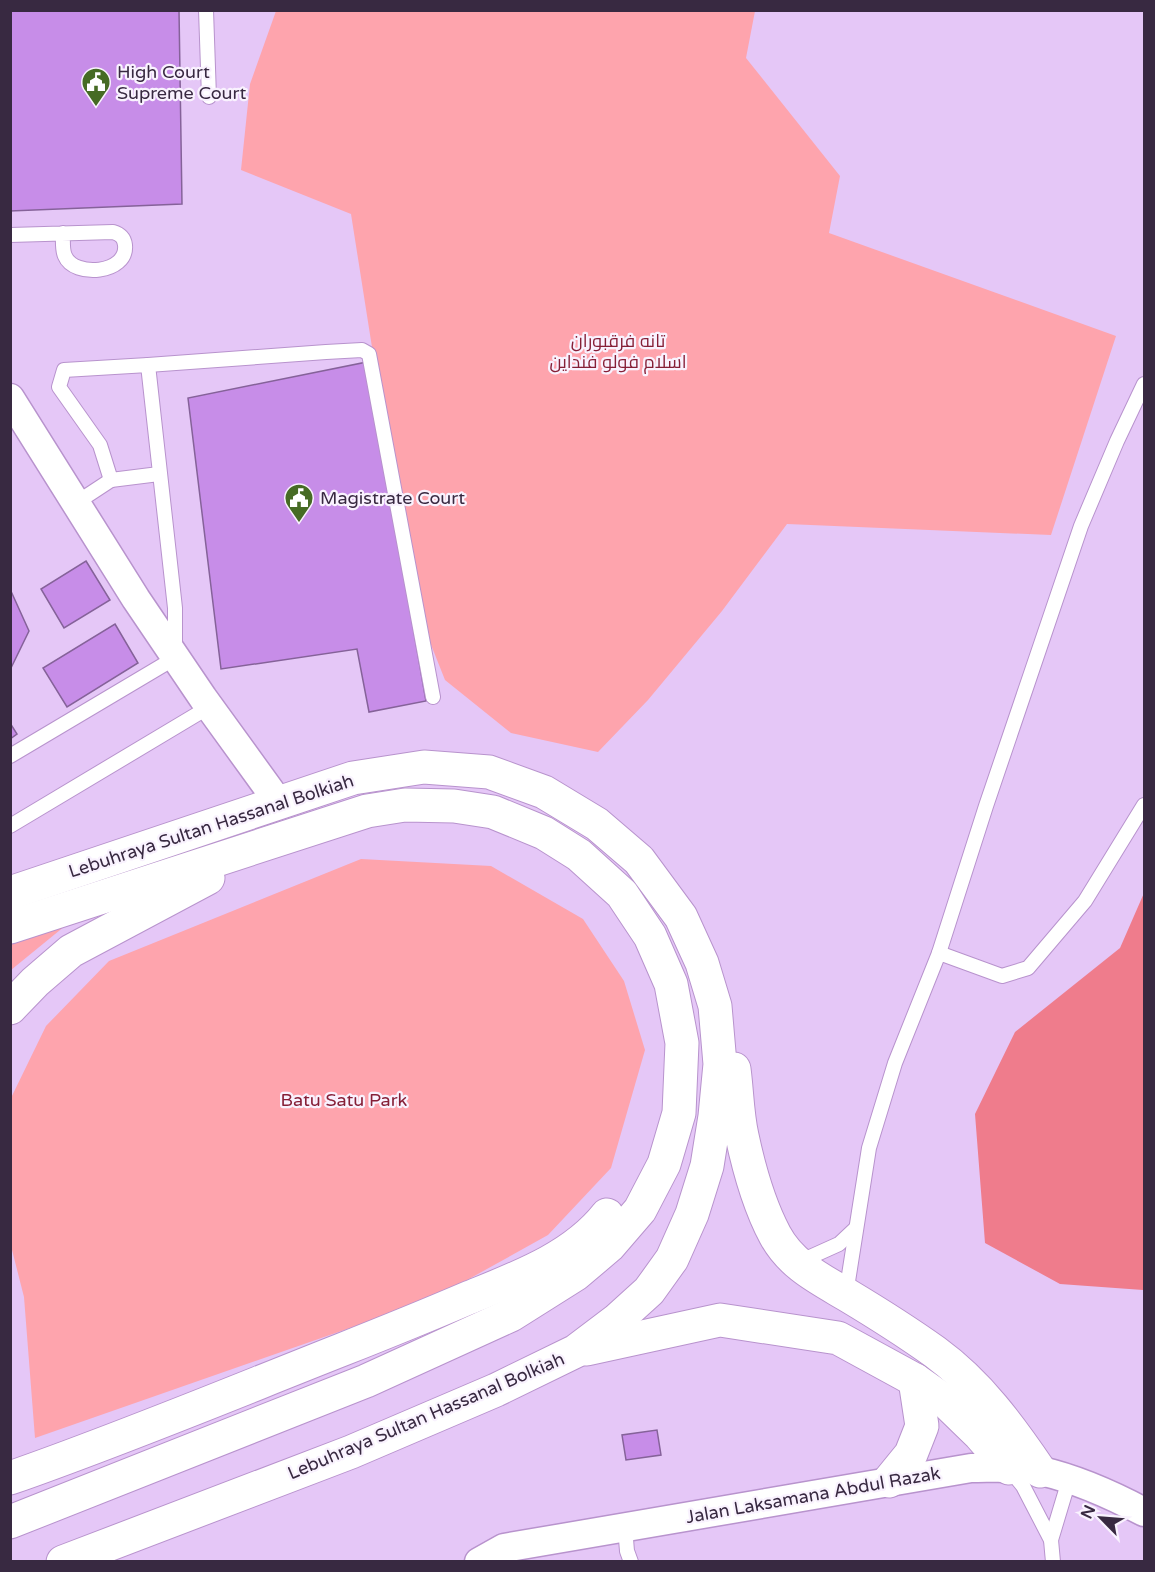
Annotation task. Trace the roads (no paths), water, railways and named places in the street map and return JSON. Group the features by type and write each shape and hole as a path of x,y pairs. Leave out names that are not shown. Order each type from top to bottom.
{"highway":[{"name":"Lebuhraya Sultan Hassanal Bolkiah","path":"10,893 353,778 424,766 489,772 544,792 597,824 639,860 681,917 702,963 715,1006 720,1064 707,1166 693,1214 672,1259 649,1291 576,1352 496,1390 351,1452 63,1562"},
{"name":"Lebuhraya Sultan Hassanal Bolkiah","path":"10,927 367,811 405,805 454,806 493,812 544,832 579,855 622,894 651,936 671,984 682,1043 679,1113 664,1164 640,1210 609,1246 567,1280 511,1315 366,1381 10,1522"},
{"path":"10,1008 70,951 292,834"},
{"path":"715,1006 730,1042 741,1135 758,1195 776,1236 796,1263 936,1352 972,1383 1008,1423 1039,1473"},
{"path":"10,1478 69,1457 434,1313 544,1264 578,1243 601,1222 623,1195 679,1113"},
{"path":"576,1352 720,1320 838,1338 915,1380 946,1402 980,1435 1039,1473"},
{"path":"889,1481 911,1455 922,1426 915,1380"}],"street":[{"path":"10,398 175,658 279,803"},
{"name":"Jalan Laksamana Abdul Razak","path":"479,1562 504,1548 971,1468 1039,1473 1122,1500 1144,1512"}],"lane":[{"path":"206,10 208,97"},
{"path":"10,235 63,233 113,232 120,234 124,241 125,252 120,262 110,268 84,269 71,265 64,255 63,233"},
{"path":"111,480 100,445 59,387 64,370 362,350 369,354 433,697"},
{"path":"10,756 175,658 175,609 148,364"},
{"path":"846,1294 868,1148 895,1063 939,953 1081,526 1144,384"},
{"path":"76,503 111,480 159,474"},
{"path":"10,826 209,707"},
{"path":"939,953 1002,976 1028,968 1085,901 1144,805"},
{"path":"796,1263 838,1244 856,1228"},
{"path":"1051,1540 1023,1485 1039,1473 1051,1540 1053,1562"},
{"path":"625,1527 627,1551 631,1562"}],"place":[{"name":"High Court Supreme Court","path":"96,108"},
{"name":"Magistrate Court","path":"299,524"}],"park label":[{"name":"تانه فرقبوران اسلام فولو فنداين","path":"618,351"},
{"name":"Batu Satu Park","path":"344,1100"}]}
